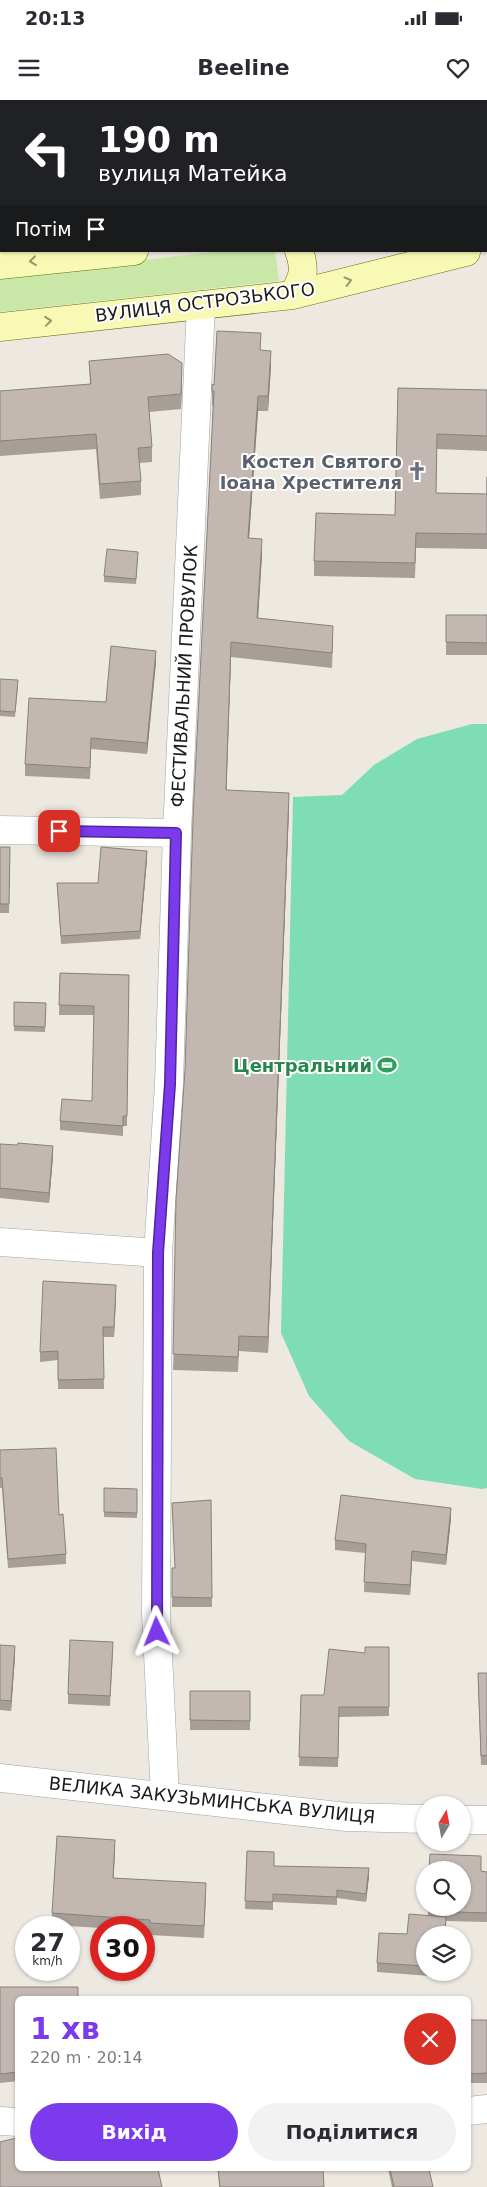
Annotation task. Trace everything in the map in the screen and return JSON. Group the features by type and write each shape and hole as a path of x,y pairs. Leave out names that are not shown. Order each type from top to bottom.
{"main road":[{"path":"0,265 124,252"},
{"path":"294,295 302,280 304,263 299,252"},
{"name":"ВУЛИЦЯ ОСТРОЗЬКОГО","path":"0,326 294,295 466,252 487,253"}],"street":[{"name":"ФЕСТИВАЛЬНИЙ ПРОВУЛОК","path":"165,1796 156,1614 158,1253 170,1084 176,833 201,305"},
{"path":"0,830 176,833"},
{"path":"0,1242 158,1253"},
{"name":"ВЕЛИКА ЗАКУЗЬМИНСЬКА ВУЛИЦЯ","path":"0,1778 347,1817 416,1819"},
{"path":"471,1820 487,1820"},
{"path":"471,2111 487,2108"},
{"path":"0,2120 15,2122"}],"green space":[{"path":"212,252 275,252 279,281 0,312 0,277"},
{"name":"Центральний","path":"472,724 487,724 487,1488 482,1489 415,1479 349,1441 309,1396 281,1333 293,797 342,795 374,765 417,739"}],"building":[{"path":"217,331 261,333 260,350 271,351 268,396 258,396 248,538 262,539 257,618 333,626 332,653 231,642 226,790 289,793 268,1337 239,1336 238,1357 173,1354 176,1199 185,1070 193,818 214,391 212,391 212,384 214,385"},
{"path":"168,354 182,363 181,394 148,397 152,447 138,448 141,481 100,484 96,434 0,441 0,391 91,384 89,361"},
{"name":"Костел Святого Іоана Хрестителя","path":"398,388 487,390 487,436 437,434 436,493 487,494 487,534 416,533 415,563 314,561 316,513 395,515"},
{"path":"107,549 138,552 136,579 104,576"},
{"path":"446,615 487,615 487,643 446,642"},
{"path":"111,646 156,651 147,743 91,738 90,768 25,764 29,698 106,702"},
{"path":"0,679 18,680 15,712 0,711"},
{"path":"0,847 10,847 9,904 0,904"},
{"path":"101,847 147,851 140,931 61,936 57,883 98,883"},
{"path":"60,973 129,975 127,1116 123,1116 123,1126 60,1121 62,1099 92,1101 94,1006 59,1005"},
{"path":"14,1002 46,1003 45,1027 14,1026"},
{"path":"18,1143 53,1146 49,1193 0,1188 0,1144 17,1145"},
{"path":"43,1281 116,1285 114,1327 103,1327 104,1379 58,1380 58,1351 40,1352"},
{"path":"56,1448 59,1515 63,1514 66,1554 8,1559 2,1478 0,1478 0,1450"},
{"path":"104,1488 137,1489 137,1513 104,1512"},
{"path":"341,1495 451,1508 446,1555 412,1551 410,1585 364,1582 366,1544 335,1540"},
{"path":"211,1500 212,1598 172,1597 172,1568 175,1568 172,1503"},
{"path":"70,1640 113,1642 110,1696 68,1694"},
{"path":"0,1645 15,1646 11,1701 0,1700"},
{"path":"365,1647 389,1647 389,1707 339,1707 338,1758 299,1757 301,1695 324,1695 329,1649 365,1653"},
{"path":"478,1673 487,1673 487,1755 481,1756"},
{"path":"190,1691 250,1691 250,1721 190,1720"},
{"path":"57,1836 115,1840 113,1878 206,1883 204,1926 155,1923 155,1916 94,1916 52,1913"},
{"path":"247,1851 274,1852 274,1866 369,1868 366,1894 337,1890 337,1897 273,1894 273,1902 245,1901"},
{"path":"430,1854 481,1856 481,1871 487,1872 487,1913 471,1912 471,1861 430,1861"},
{"path":"409,1914 446,1917 446,1926 416,1926 416,1965 377,1963 379,1933 407,1934"},
{"path":"0,1987 78,1987 78,1996 15,1996 15,2072 0,2074"},
{"path":"471,2020 487,2020 487,2073 471,2074"},
{"path":"15,2138 15,2171 158,2171 162,2187 0,2187 0,2142"},
{"path":"218,2171 323,2171 324,2187 220,2187"},
{"path":"390,2171 429,2171 433,2187 394,2187"}],"place":[{"name":"Костел Святого Іоана Хрестителя","path":"417,471"},
{"name":"Центральний","path":"387,1065"}],"route":[{"path":"59,831 176,833 170,1084 158,1253 157,1632"}]}
